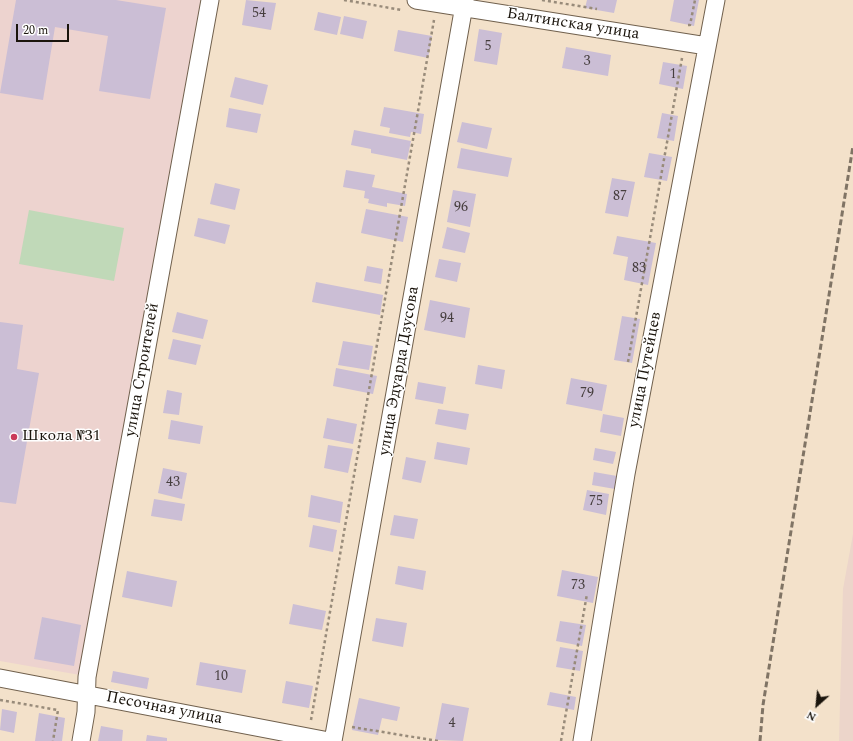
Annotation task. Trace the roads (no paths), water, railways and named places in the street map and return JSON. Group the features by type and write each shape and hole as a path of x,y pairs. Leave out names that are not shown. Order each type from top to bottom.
{"street":[{"name":"улица Строителей","path":"81,741 86,712 86,693 210,0"},
{"name":"улица Путейцев","path":"582,741 626,474 716,0"},
{"name":"Балтинская улица","path":"410,5 464,4 708,46"},
{"name":"улица Эдуарда Дзусова","path":"333,741 464,4"},
{"name":"Песочная улица","path":"0,678 86,693 328,741"}],"railway":[{"path":"760,741 763,705 853,146"}],"place":[{"name":"Школа №31","path":"14,437"}]}
